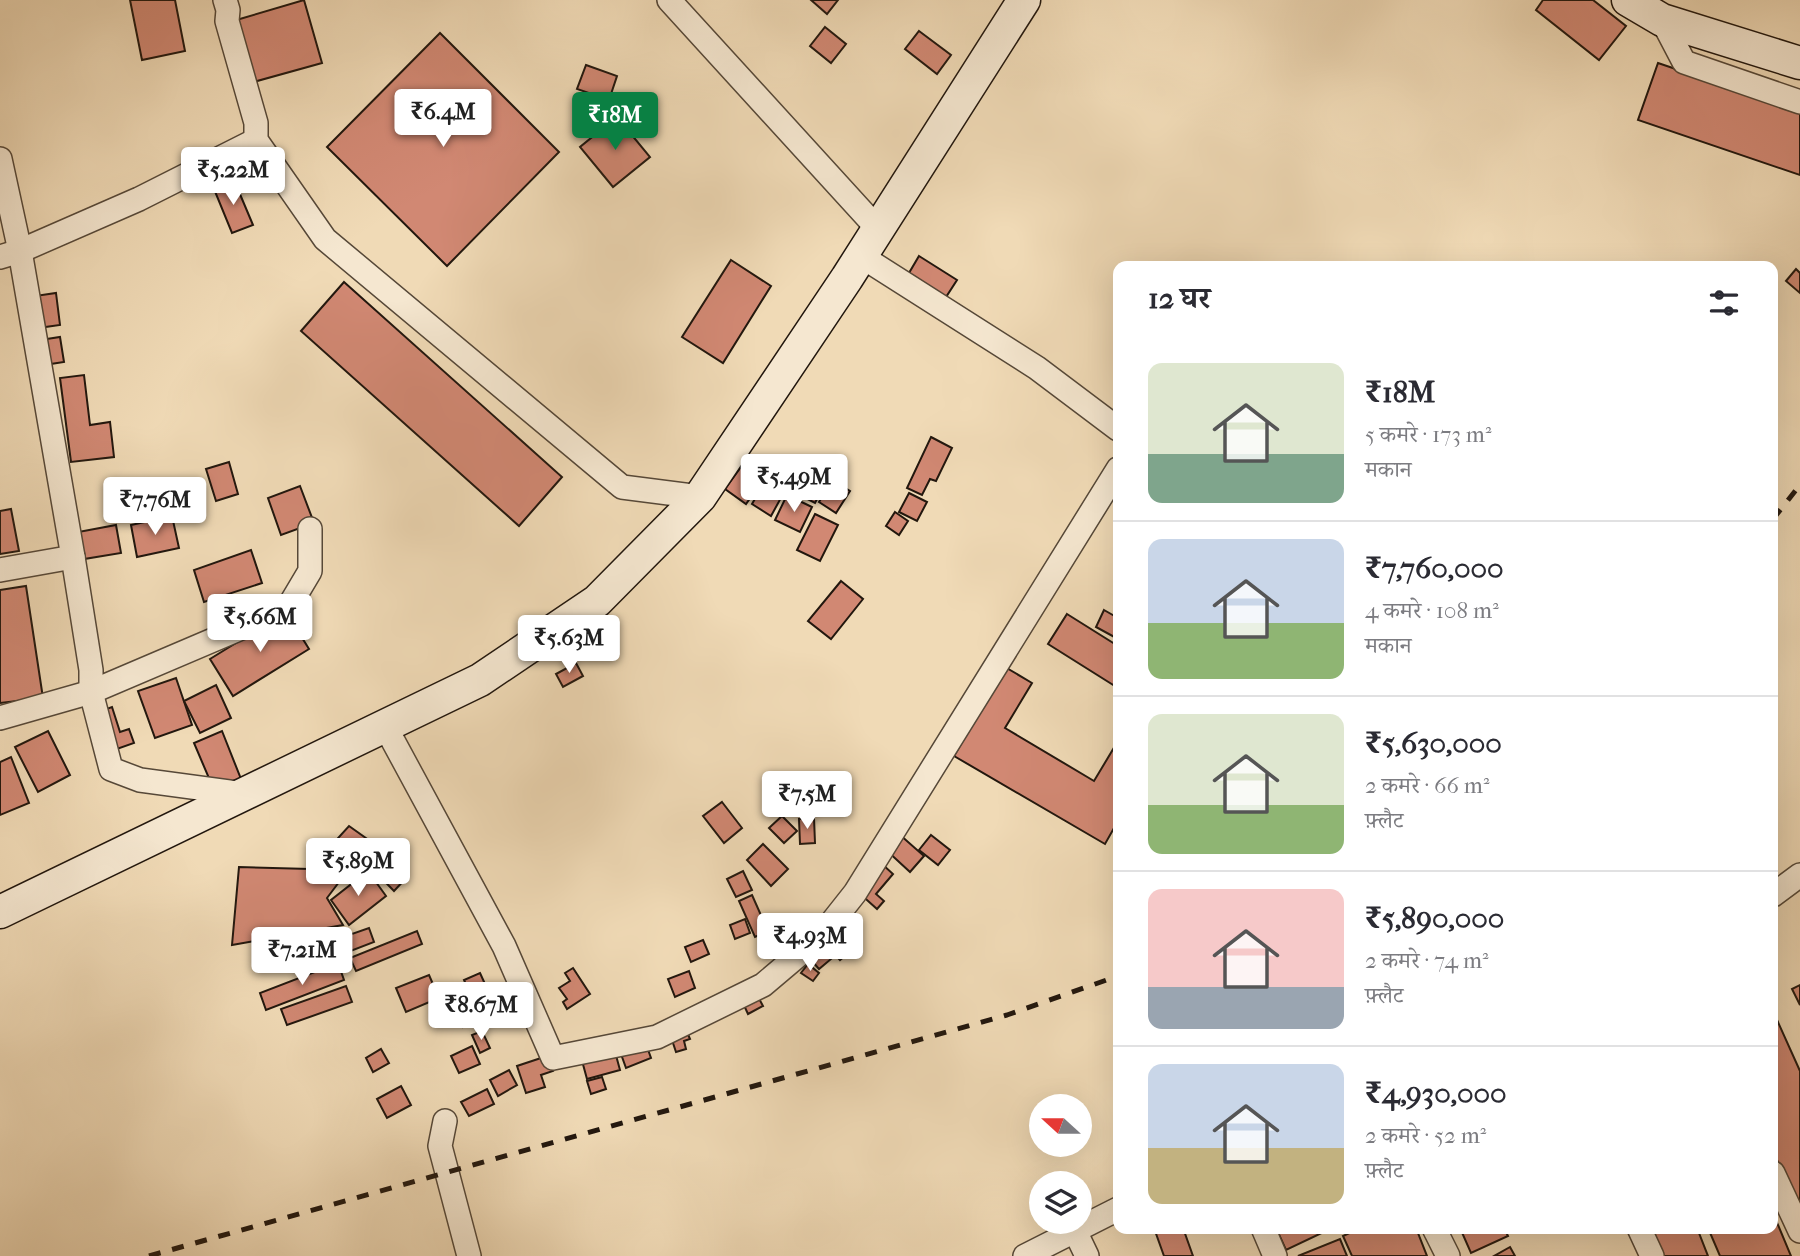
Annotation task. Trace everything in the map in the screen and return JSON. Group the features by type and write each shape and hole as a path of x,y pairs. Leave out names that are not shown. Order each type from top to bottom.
{"street":[{"path":"225,0 227,21 256,123 256,140 325,239 622,487 700,497"},
{"path":"669,0 878,229"},
{"path":"0,912 480,680 597,601 700,497 861,257 1024,0"},
{"path":"1628,0 1662,20 1800,63"},
{"path":"1662,20 1684,62 1800,102"},
{"path":"10,254 139,199 256,140"},
{"path":"0,159 10,254 73,557 91,670 91,692 111,769 140,780 244,794"},
{"path":"861,257 1037,368 1113,425"},
{"path":"385,726 504,946 553,1058 657,1037 763,985 821,936 855,893 1113,477"},
{"path":"0,718 91,692 288,608 310,571 310,529"},
{"path":"0,570 73,557"},
{"path":"1778,891 1800,875"},
{"path":"445,1121 440,1146 469,1256"},
{"path":"1778,1183 1800,1231"},
{"path":"1092,1222 1113,1212"},
{"path":"1025,1256 1069,1234"},
{"path":"1076,1234 1087,1256"},
{"path":"1266,1234 1275,1256"},
{"path":"1436,1234 1448,1256"},
{"path":"1642,1234 1652,1256"}],"building":[{"path":"130,0 175,0 185,51 142,60"},
{"path":"304,0 322,63 250,83 233,21"},
{"path":"811,0 838,0 827,14"},
{"path":"1543,0 1593,0 1626,26 1599,60 1536,10"},
{"path":"825,27 846,44 831,63 810,46"},
{"path":"919,31 951,55 937,74 905,49"},
{"path":"440,33 559,152 447,266 327,147"},
{"path":"1658,63 1800,111 1800,175 1638,120"},
{"path":"586,65 617,76 609,100 577,89"},
{"path":"617,117 650,157 613,187 580,147"},
{"path":"234,180 253,225 232,233 214,189"},
{"path":"919,256 957,280 946,297 909,273"},
{"path":"731,260 771,286 723,363 682,337"},
{"path":"1796,269 1800,273 1800,293 1786,281"},
{"path":"344,282 562,477 519,526 301,331"},
{"path":"56,293 60,325 38,328 35,296"},
{"path":"60,337 64,362 44,365 40,340"},
{"path":"84,375 90,425 110,422 114,457 71,462 60,378"},
{"path":"931,437 952,448 936,481 930,479 922,495 907,488"},
{"path":"229,462 238,494 216,501 206,469"},
{"path":"788,465 825,484 815,503 778,484"},
{"path":"741,467 762,481 746,504 725,489"},
{"path":"833,480 850,491 836,513 819,502"},
{"path":"763,485 782,496 771,516 752,504"},
{"path":"300,486 314,523 281,535 268,498"},
{"path":"909,493 927,502 917,521 899,512"},
{"path":"787,495 812,507 800,532 775,520"},
{"path":"11,509 19,551 0,554 0,511"},
{"path":"895,512 908,521 899,535 886,526"},
{"path":"815,514 838,525 820,561 797,550"},
{"path":"172,516 179,548 137,557 131,525"},
{"path":"116,525 121,553 78,560 73,533"},
{"path":"251,550 262,583 204,602 194,570"},
{"path":"841,581 863,599 831,639 808,621"},
{"path":"26,586 43,698 0,703 0,590"},
{"path":"1104,610 1113,615 1113,636 1096,627"},
{"path":"286,612 309,649 233,696 210,659"},
{"path":"1067,614 1113,643 1113,685 1048,644"},
{"path":"576,663 583,676 563,687 556,674"},
{"path":"1005,667 1032,683 1005,728 1094,781 1113,749 1113,830 1105,844 954,756"},
{"path":"176,678 192,725 155,738 138,691"},
{"path":"216,685 231,718 200,733 184,701"},
{"path":"112,707 120,732 129,729 134,743 114,750 101,711"},
{"path":"48,731 70,775 38,792 15,747"},
{"path":"222,731 241,779 214,790 194,743"},
{"path":"11,757 29,803 0,815 0,762"},
{"path":"722,802 742,828 724,843 703,816"},
{"path":"782,816 797,831 784,843 769,828"},
{"path":"814,818 815,843 800,844 799,819"},
{"path":"349,826 370,841 327,898 343,925 232,945 239,867 310,869"},
{"path":"899,834 924,856 910,872 885,849"},
{"path":"931,835 950,850 938,865 919,850"},
{"path":"763,844 788,869 771,886 747,860"},
{"path":"378,846 408,876 394,891 364,860"},
{"path":"882,864 893,874 876,894 884,901 877,909 858,892"},
{"path":"368,871 386,896 349,925 331,900"},
{"path":"743,871 752,890 736,897 727,879"},
{"path":"752,895 768,931 755,937 739,901"},
{"path":"745,919 750,933 735,939 730,925"},
{"path":"835,926 843,936 825,952 831,959 819,969 805,953"},
{"path":"369,928 374,942 348,952 343,937"},
{"path":"417,931 422,944 356,971 350,958"},
{"path":"843,938 853,949 840,960 831,950"},
{"path":"703,940 709,954 691,962 685,947"},
{"path":"338,963 344,980 266,1010 260,993"},
{"path":"808,964 819,973 813,981 801,973"},
{"path":"573,968 590,994 567,1009 563,1002 567,999 559,988 570,981 565,973"},
{"path":"689,971 695,988 675,997 668,979"},
{"path":"480,973 490,995 474,1002 464,980"},
{"path":"429,975 439,998 406,1012 396,988"},
{"path":"1800,985 1800,1005 1792,989"},
{"path":"346,986 352,1002 287,1025 281,1009"},
{"path":"756,993 763,1006 748,1014 742,1001"},
{"path":"472,1001 478,1022 463,1027 457,1006"},
{"path":"1778,1022 1800,1071 1800,1212 1778,1162"},
{"path":"482,1031 490,1048 480,1053 472,1035"},
{"path":"687,1032 690,1039 684,1041 686,1049 676,1052 671,1037"},
{"path":"646,1044 651,1058 626,1068 621,1054"},
{"path":"472,1046 480,1064 459,1073 451,1056"},
{"path":"614,1048 620,1070 587,1079 581,1057"},
{"path":"381,1049 389,1063 373,1072 366,1058"},
{"path":"547,1056 553,1071 541,1075 545,1087 526,1093 517,1066"},
{"path":"509,1070 517,1085 498,1096 490,1080"},
{"path":"602,1077 606,1089 591,1094 587,1081"},
{"path":"401,1086 411,1105 387,1118 377,1099"},
{"path":"487,1089 494,1104 469,1116 461,1102"},
{"path":"1778,1225 1791,1256 1720,1256 1711,1234 1778,1234"},
{"path":"1156,1234 1185,1234 1193,1256 1164,1256"},
{"path":"1279,1234 1320,1234 1286,1250"},
{"path":"1418,1234 1427,1256 1352,1256 1343,1236"},
{"path":"1463,1234 1508,1236 1471,1253"},
{"path":"1648,1234 1699,1234 1708,1256 1658,1256"},
{"path":"1340,1239 1347,1256 1298,1256"},
{"path":"1510,1247 1515,1256 1494,1256"}],"railway":[{"path":"1778,513 1800,485"},
{"path":"149,1256 1007,1015 1113,978"}]}
